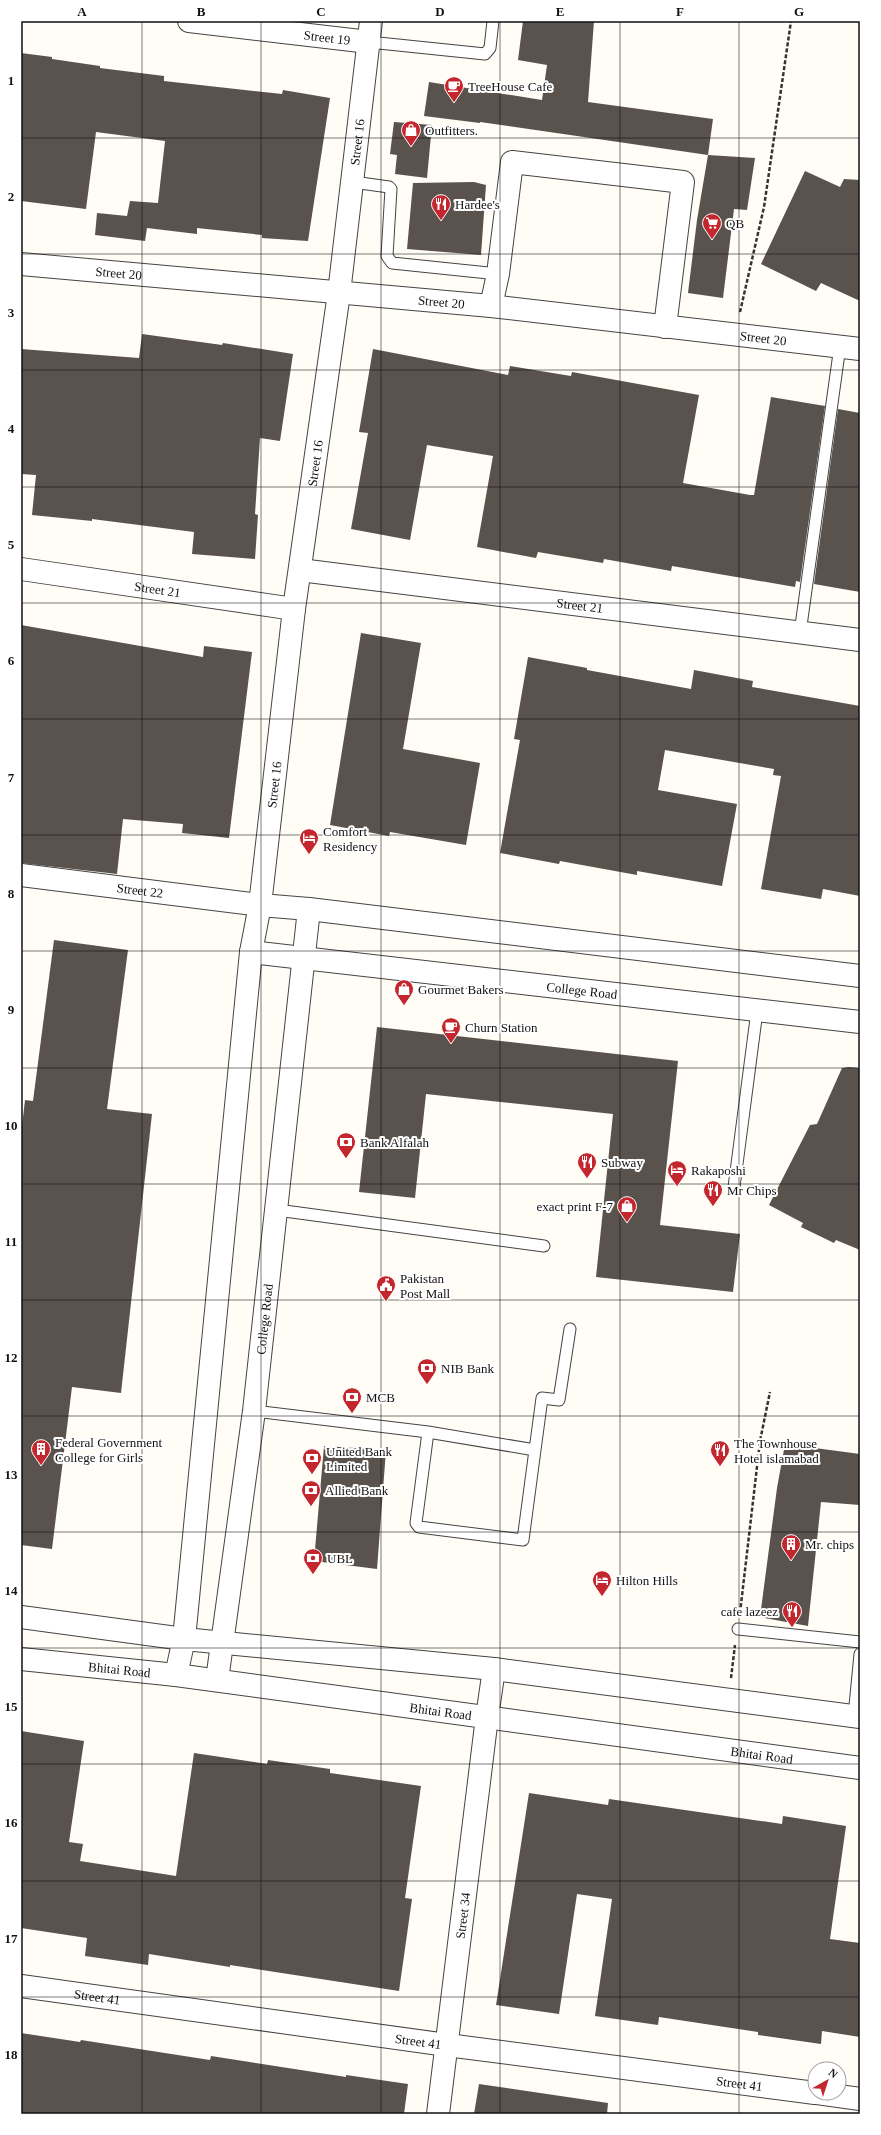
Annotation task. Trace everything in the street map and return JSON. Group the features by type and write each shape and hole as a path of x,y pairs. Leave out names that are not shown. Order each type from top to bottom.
{"street":[{"name":"Street 19","path":"189,21 370,32"},
{"name":"Street 16","path":"260,905 294,609 340,292 370,32"},
{"path":"491,306 498,274 512,162 684,182 665,327"},
{"name":"Street 20","path":"21,264 491,306 850,348"},
{"name":"Street 21","path":"21,569 294,609"},
{"name":"Street 21","path":"300,570 860,640"},
{"name":"Street 22","path":"21,875 260,905"},
{"path":"176,1675 184,1639 251,952 260,905 309,909 860,976"},
{"name":"College Road","path":"217,1680 254,1411 309,909"},
{"name":"College Road","path":"251,952 860,1022"},
{"path":"21,1617 184,1639 494,1670 857,1717"},
{"name":"Bhitai Road","path":"21,1659 217,1680 860,1768"},
{"name":"Street 34","path":"438,2114 486,1717 494,1670"},
{"name":"Street 41","path":"21,1986 447,2045 807,2092"},
{"name":"Street 41","path":"847,2097 860,2098"}],"lane":[{"path":"370,32 485,54 490,48 493,21"},
{"path":"353,182 389,187 391,189 387,256 392,263 498,274"},
{"path":"800,633 850,348"},
{"path":"734,1188 757,1011"},
{"path":"277,1210 544,1246"},
{"path":"428,1432 416,1523 419,1527 523,1540 542,1398 559,1400 570,1329"},
{"path":"254,1411 428,1432 535,1450"},
{"path":"738,1629 860,1642"},
{"path":"857,1717 860,1654"}],"path":[{"path":"734,334 765,200 792,21"},
{"path":"728,1700 738,1629 760,1441 770,1392"}],"building":[{"path":"523,21 594,21 588,102 713,119 708,155 480,122 424,116 429,82 542,100 547,65 518,60"},
{"path":"21,53 100,66 100,68 164,76 164,81 282,94 283,90 330,98 308,241 262,238 262,235 197,228 197,234 147,228 145,241 95,235 97,213 127,216 130,201 158,203 165,141 96,132 86,209 21,201"},
{"path":"394,122 432,125 427,178 395,174 397,155 390,154"},
{"path":"708,155 755,158 747,210 734,209 723,298 688,293 697,220"},
{"path":"805,171 840,187 844,179 860,180 860,301 821,283 816,291 761,264"},
{"path":"474,182 486,185 481,255 407,249 413,183"},
{"path":"142,334 222,345 223,343 293,354 280,441 260,438 255,514 258,515 255,559 192,554 194,532 92,519 92,521 32,515 36,475 21,474 21,349 139,358"},
{"path":"373,349 508,375 510,366 571,376 572,372 699,395 683,483 750,495 754,495 771,397 825,406 800,582 796,581 795,587 672,566 671,571 604,559 603,563 538,552 536,558 477,547 493,456 427,445 410,540 351,529 368,433 359,432"},
{"path":"838,409 860,413 860,592 814,584"},
{"path":"21,625 203,657 204,646 252,652 229,838 182,833 183,824 123,819 117,874 21,863"},
{"path":"361,633 421,643 403,749 480,763 466,845 390,832 389,836 330,825"},
{"path":"528,657 587,668 587,670 691,689 694,670 753,681 752,687 860,706 860,896 823,889 821,899 761,889 781,776 773,775 774,769 665,750 658,790 737,804 722,886 637,871 637,875 560,861 559,864 500,853 520,740 514,739"},
{"path":"54,940 128,950 107,1109 152,1114 121,1393 72,1387 52,1549 21,1545 21,1135 25,1100 33,1101"},
{"path":"377,1027 678,1061 660,1225 740,1234 733,1292 596,1277 613,1114 426,1094 415,1198 359,1192"},
{"path":"842,1068 860,1068 860,1250 836,1240 834,1243 801,1227 803,1223 769,1205 810,1125 817,1124"},
{"name":"Mr. chips","path":"785,1444 860,1454 860,1505 821,1502 808,1626 760,1617 777,1488"},
{"path":"324,1446 386,1450 377,1569 314,1561"},
{"path":"21,1731 84,1741 69,1842 83,1844 80,1861 176,1876 194,1753 267,1764 268,1760 330,1769 330,1773 421,1786 405,1898 412,1899 399,1991 149,1954 148,1965 85,1956 87,1938 21,1928"},
{"path":"529,1793 608,1805 609,1799 782,1824 783,1816 846,1826 830,1939 860,1943 860,2037 822,2031 821,2044 758,2035 758,2032 659,2017 658,2025 595,2016 612,1899 577,1894 559,2014 496,2005"},
{"path":"21,2033 80,2042 81,2040 210,2060 211,2056 346,2077 346,2075 408,2084 404,2114 21,2114"},
{"path":"479,2084 608,2103 607,2114 474,2114"}],"place":[{"name":"TreeHouse Cafe","path":"454,103"},
{"name":"Outfitters.","path":"411,147"},
{"name":"Hardee's","path":"441,221"},
{"name":"QB","path":"712,240"},
{"name":"Comfort Residency","path":"309,855"},
{"name":"Gourmet Bakers","path":"404,1006"},
{"name":"Churn Station","path":"451,1044"},
{"name":"Bank Alfalah","path":"346,1159"},
{"name":"Subway","path":"587,1179"},
{"name":"Rakaposhi","path":"677,1187"},
{"name":"Mr Chips","path":"713,1207"},
{"name":"exact print F-7","path":"627,1223"},
{"name":"Pakistan Post Mall","path":"386,1302"},
{"name":"NIB Bank","path":"427,1385"},
{"name":"MCB","path":"352,1414"},
{"name":"Federal Government College for Girls","path":"41,1466"},
{"name":"The Townhouse Hotel islamabad","path":"720,1467"},
{"name":"United Bank Limited","path":"312,1475"},
{"name":"Allied Bank","path":"311,1507"},
{"name":"Mr. chips","path":"791,1561"},
{"name":"UBL","path":"313,1575"},
{"name":"Hilton Hills","path":"602,1597"},
{"name":"cafe lazeez","path":"792,1628"}]}
